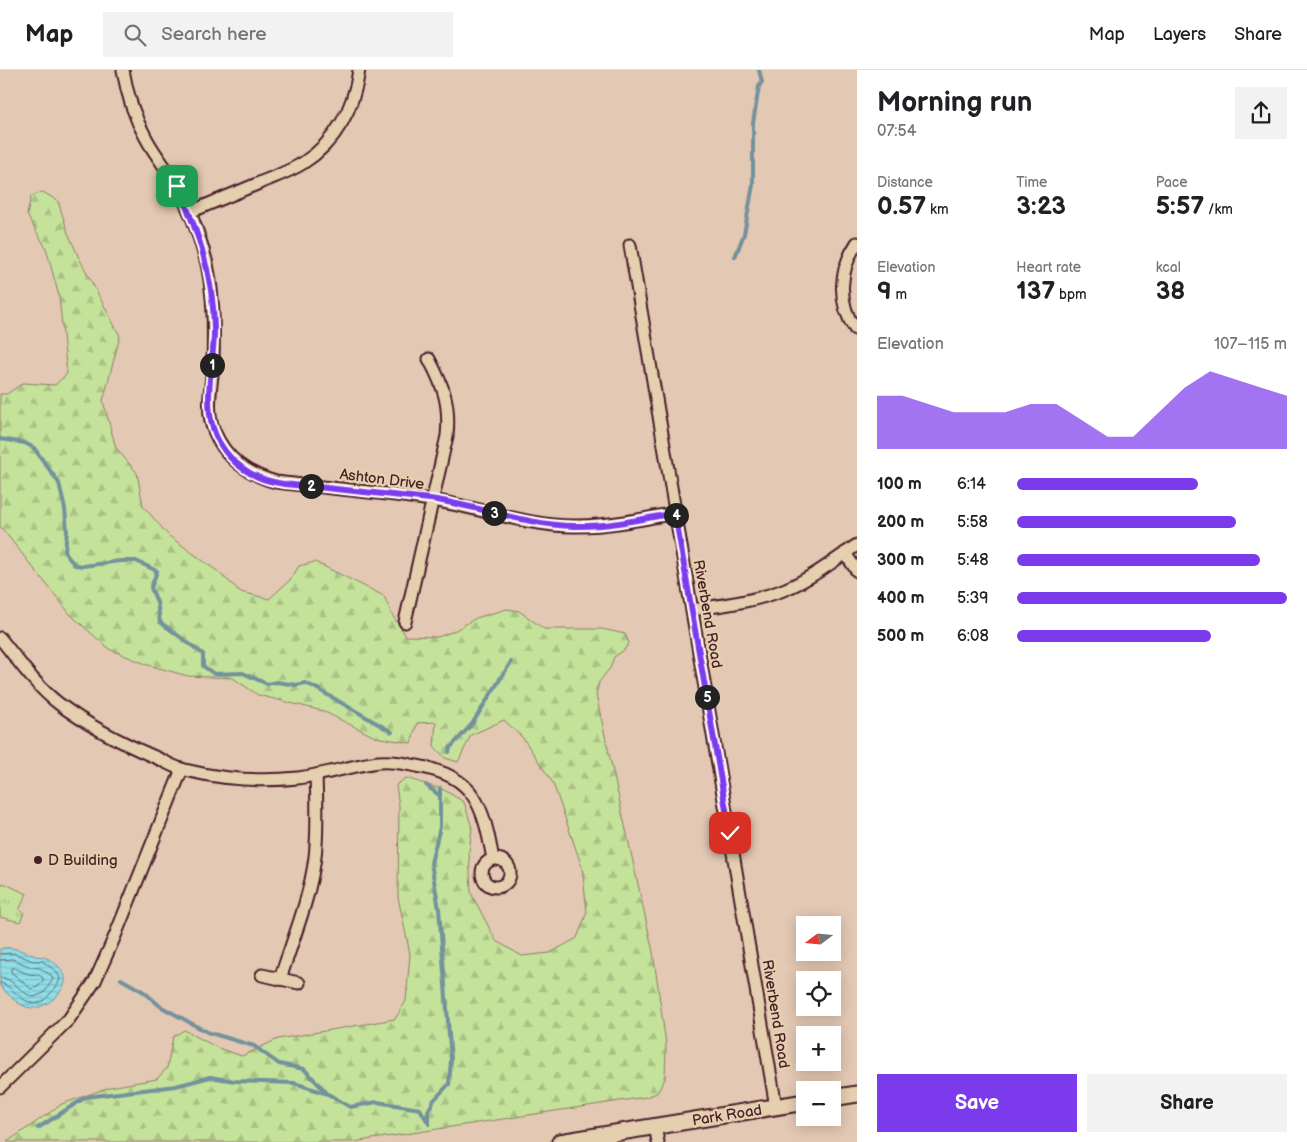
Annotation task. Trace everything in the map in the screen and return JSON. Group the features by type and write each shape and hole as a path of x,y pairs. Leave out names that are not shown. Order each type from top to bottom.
{"main road":[{"path":"841,1097 857,1094"},
{"name":"Park Road","path":"560,1142 796,1104"}],"street":[{"name":"Ashton Drive","path":"123,70 127,92 134,112 146,139 177,186 190,212 207,265 214,312 210,411 213,428 220,444 230,457 250,473 276,482 432,500 558,526 609,524 675,513"},
{"path":"190,212 291,170 315,154 335,133 350,109 356,90 359,70"},
{"path":"855,329 844,308 842,282 846,265 857,243"},
{"name":"Riverbend Road","path":"630,245 776,1107"},
{"path":"405,622 447,436 449,417 447,398 430,360"},
{"path":"692,610 755,599 779,592 802,581 857,545"},
{"path":"845,553 857,571"},
{"path":"0,638 34,680 57,702 99,730 140,751 182,769 228,777 269,780 316,776 374,762 392,762 429,768 447,774 462,783 480,806 486,821 493,859"},
{"path":"0,1087 69,1018 94,981 115,936 182,769"},
{"path":"280,979 310,888 315,857 317,824 316,776"},
{"path":"262,975 299,983"},
{"path":"656,1126 658,1142"}],"green space":[{"path":"43,192 58,201 68,233 79,258 120,336 103,401 116,448 137,473 143,506 169,536 217,571 241,592 269,599 291,579 299,566 315,562 384,596 392,615 406,636 438,637 454,631 476,618 507,609 519,611 544,629 602,629 625,634 629,643 624,650 614,657 610,668 599,682 596,695 653,952 666,1044 665,1079 657,1093 646,1097 353,1142 7,1142 62,1104 110,1087 157,1079 167,1068 173,1037 184,1030 218,1048 242,1056 278,1039 395,1019 406,1001 410,954 398,897 399,806 396,785 406,778 444,790 464,802 472,828 469,852 471,893 496,941 522,956 550,953 577,938 587,912 582,867 553,783 523,738 504,720 471,735 458,762 445,758 434,746 436,722 417,723 411,743 375,737 323,711 258,695 233,678 188,676 148,665 109,649 71,615 0,526 0,394 7,394 23,383 55,385 67,374 59,296 46,248 27,215 31,196"},
{"path":"3,883 27,894 19,910 24,913 20,922 0,917 0,890"}],"water":[{"path":"11,948 53,961 64,974 64,986 55,997 43,1006 31,1008 22,1005 0,986 0,949"}],"waterway":[{"path":"735,257 744,234 753,185 753,123 759,86 762,82 759,70"},
{"path":"0,439 25,443 34,448 59,483 65,509 67,531 65,550 67,556 75,565 83,566 120,561 136,561 157,571 151,588 157,602 160,622 203,654 203,666 214,674 243,673 267,684 277,682 296,685 305,683 392,732"},
{"path":"449,752 450,748 472,724 511,662"},
{"path":"426,785 440,796"},
{"path":"428,1121 428,1111 434,1100 449,1084 451,1060 439,909 431,863 440,827 440,788"},
{"path":"121,979 144,992 160,1006 207,1032 254,1046 279,1064 304,1069 326,1092"},
{"path":"38,1128 86,1097 176,1086 210,1077 235,1081 294,1083 328,1094 350,1107 377,1102 420,1109 429,1124"}],"place":[{"name":"D Building","path":"38,860"}],"route":[{"path":"177,186 190,212 199,237 211,288 214,333 209,400 213,428 220,444 230,457 250,473 276,482 432,500 558,526 609,524 675,513 730,833"}]}
